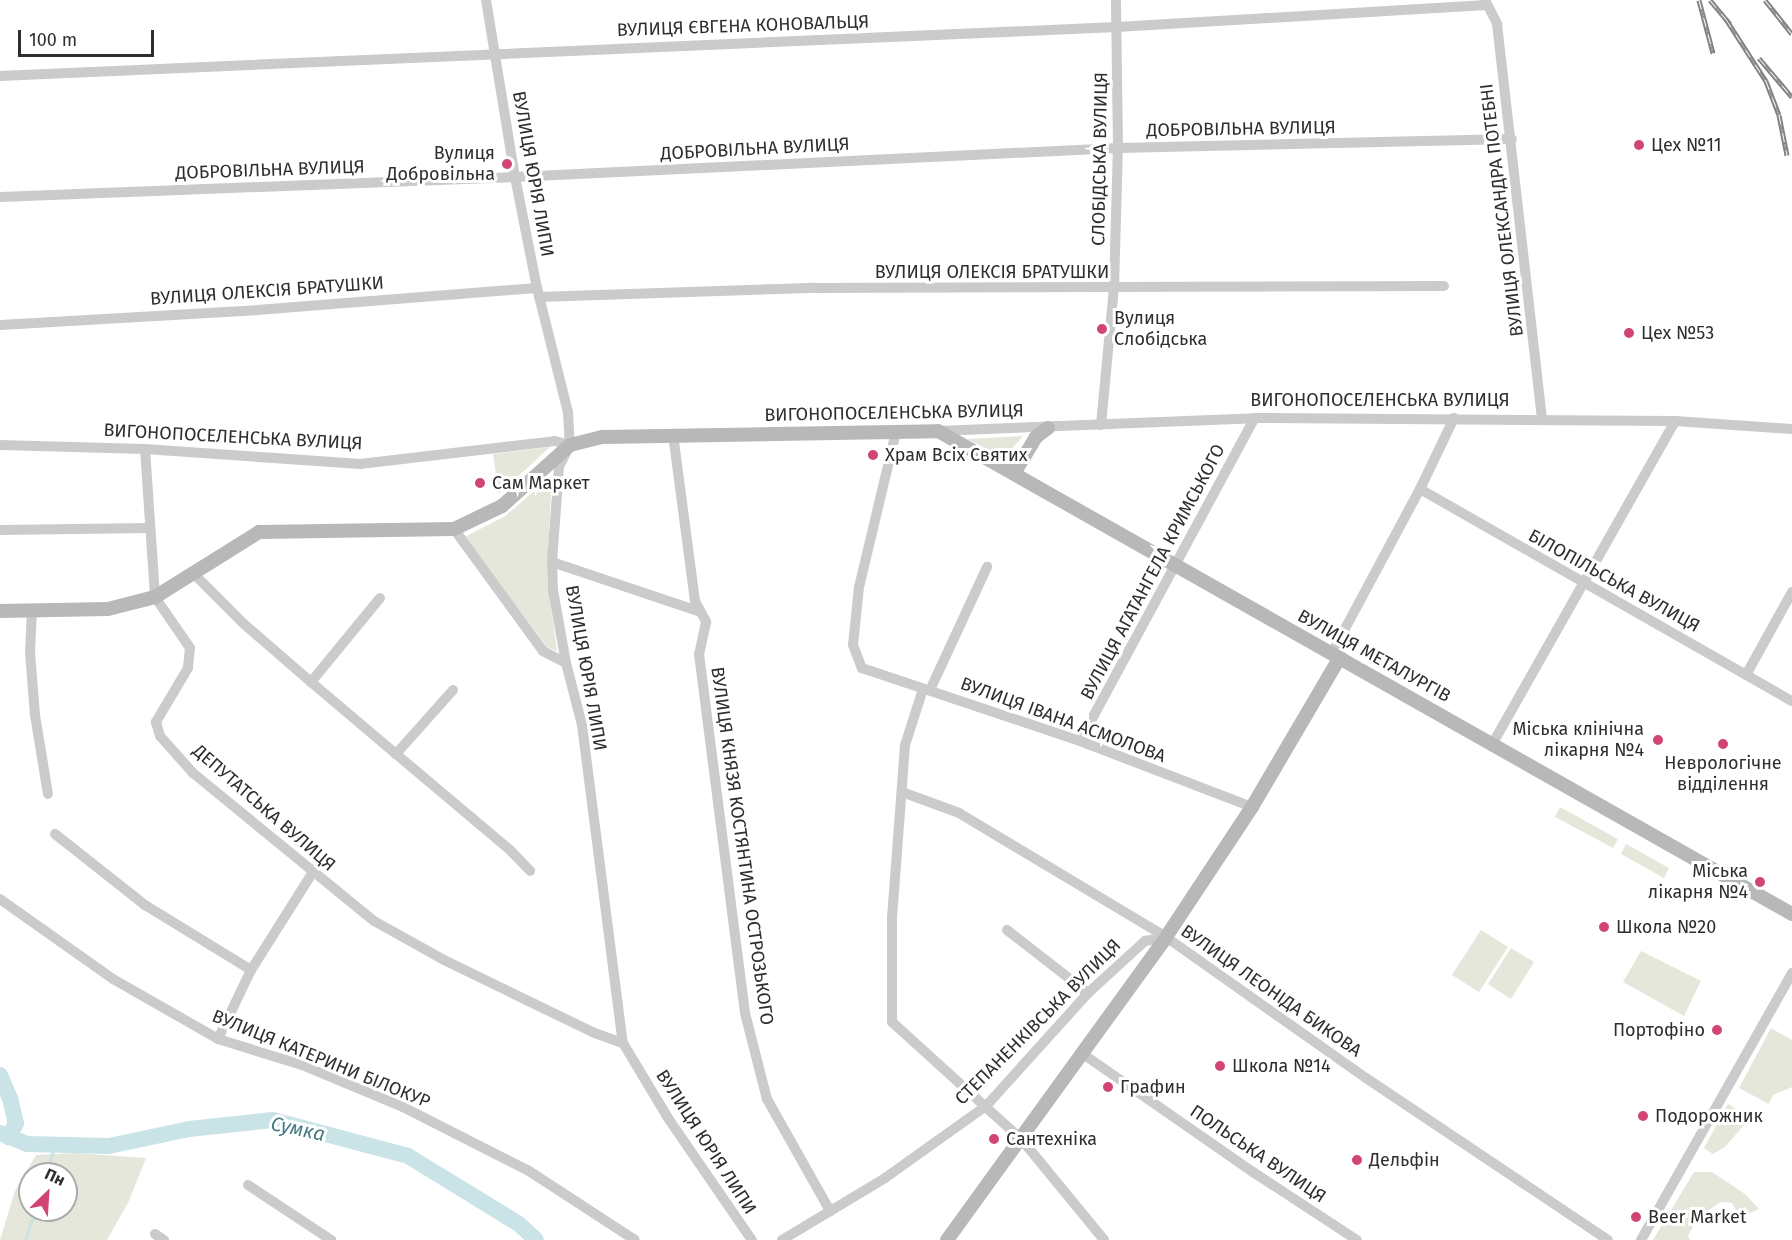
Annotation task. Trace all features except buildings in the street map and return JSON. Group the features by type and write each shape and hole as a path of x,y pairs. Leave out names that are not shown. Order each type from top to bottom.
{"main road":[{"path":"1016,472 1036,437 1048,428"},
{"name":"ВИГОНОПОСЕЛЕНСЬКА ВУЛИЦЯ","path":"570,445 603,437 673,434 938,431"},
{"name":"ВУЛИЦЯ МЕТАЛУРГІВ","path":"938,431 1016,472 1175,565 1792,914"},
{"path":"0,611 108,609 155,597 259,532 454,529 502,506 570,445"},
{"path":"947,1240 1022,1140 1166,937 1252,807 1336,655"}],"street":[{"name":"ВУЛИЦЯ ЮРІЯ ЛИПИ","path":"486,0 515,177 538,292 568,412 570,445 559,467 552,562 553,590 566,663 582,725 623,1043 668,1118 752,1240"},
{"name":"СЛОБІДСЬКА ВУЛИЦЯ","path":"1101,425 1114,288 1118,148 1116,0"},
{"name":"ВУЛИЦЯ ЄВГЕНА КОНОВАЛЬЦЯ","path":"0,76 1117,27 1486,2"},
{"name":"ВУЛИЦЯ ОЛЕКСАНДРА ПОТЕБНІ","path":"1486,2 1497,24 1512,139 1542,418"},
{"name":"ДОБРОВІЛЬНА ВУЛИЦЯ","path":"0,197 515,177 1118,148 1512,139"},
{"name":"ВУЛИЦЯ ОЛЕКСІЯ БРАТУШКИ","path":"0,325 538,292 816,288 1444,286"},
{"name":"ВИГОНОПОСЕЛЕНСЬКА ВУЛИЦЯ","path":"938,431 1255,418 1542,418 1675,421 1792,429"},
{"name":"ВУЛИЦЯ АГАТАНГЕЛА КРИМСЬКОГО","path":"1080,741 1255,418"},
{"path":"1336,655 1454,418"},
{"path":"1492,743 1675,421"},
{"name":"ВУЛИЦЯ ІВАНА АСМОЛОВА","path":"896,432 859,587 853,645 862,668 1080,741 1252,807"},
{"name":"ВУЛИЦЯ КНЯЗЯ КОСТЯНТИНА ОСТРОЗЬКОГО","path":"673,434 695,601 706,622 699,654 745,1013 767,1099 830,1211"},
{"name":"ВИГОНОПОСЕЛЕНСЬКА ВУЛИЦЯ","path":"0,444 145,449 360,464 555,441 570,445"},
{"name":"ДЕПУТАТСЬКА ВУЛИЦЯ","path":"145,449 155,597 190,648 188,668 156,722 160,736 193,773 374,921 444,960 592,1032 623,1043"},
{"name":"БІЛОПІЛЬСЬКА ВУЛИЦЯ","path":"1420,489 1583,584 1792,700"},
{"path":"0,530 149,528"},
{"path":"454,529 543,651 566,663"},
{"path":"552,562 701,612"},
{"path":"987,567 927,689 905,745 892,917 892,1022 1022,1140 1104,1240"},
{"path":"193,573 244,624 510,850 530,871"},
{"path":"1746,675 1792,592"},
{"path":"311,682 380,598"},
{"path":"32,610 30,652 33,694 48,794"},
{"path":"396,754 453,690"},
{"name":"ВУЛИЦЯ ЛЕОНІДА БИКОВА","path":"902,792 959,813 1166,937 1371,1082 1608,1240"},
{"path":"55,834 145,905 251,970"},
{"path":"218,1040 251,970 313,872"},
{"name":"ВУЛИЦЯ КАТЕРИНИ БІЛОКУР","path":"0,899 113,979 218,1040 302,1065 404,1107 529,1171 635,1240"},
{"path":"1007,930 1088,993"},
{"name":"СТЕПАНЕНКІВСЬКА ВУЛИЦЯ","path":"782,1240 885,1178 986,1106 1088,993 1145,941 1166,937"},
{"path":"1641,1240 1792,973"},
{"name":"ПОЛЬСЬКА ВУЛИЦЯ","path":"1083,1054 1253,1173 1357,1240"},
{"path":"248,1185 331,1240"}],"shaded area":[{"path":"1023,436 1008,453 1001,456 967,439"},
{"path":"550,447 499,494 493,454"},
{"path":"539,487 547,487 551,493 547,578 557,651 547,647 465,537 505,516"},
{"path":"1560,807 1618,839 1613,848 1555,817"},
{"path":"1626,844 1669,868 1664,878 1621,854"},
{"path":"1481,930 1508,947 1479,992 1452,975"},
{"path":"1511,948 1534,962 1511,999 1488,984"},
{"path":"1641,951 1701,981 1684,1016 1623,982"},
{"path":"1771,1028 1792,1040 1792,1087 1773,1095 1769,1104 1739,1088"},
{"path":"1728,1104 1750,1118 1725,1147 1713,1154 1704,1148"},
{"path":"76,1153 146,1158 129,1201 107,1240 0,1240 18,1186 18,1222 78,1222 78,1162 32,1162 36,1155"},
{"path":"1694,1172 1712,1172 1745,1194 1759,1209 1740,1217 1732,1203 1721,1202 1698,1217 1688,1236 1690,1240 1653,1240"}],"waterway":[{"path":"0,1075 10,1098 16,1123 9,1137"},
{"name":"Сумка","path":"0,1133 27,1144 109,1146 189,1129 273,1120 408,1156 519,1224 536,1240"},
{"path":"49,1162 54,1146"},
{"path":"25,1240 31,1222"}],"railway":[{"path":"1699,0 1713,53"},
{"path":"1710,0 1730,24"},
{"path":"1765,0 1792,34"},
{"path":"1726,19 1766,81 1779,115 1787,155"},
{"path":"1759,58 1792,97"}],"place":[{"name":"Цех №11","path":"1639,145"},
{"name":"Вулиця Добровільна","path":"507,164"},
{"name":"Вулиця Слобідська","path":"1102,329"},
{"name":"Цех №53","path":"1629,333"},
{"name":"Храм Всіх Святих","path":"873,455"},
{"name":"Сам Маркет","path":"480,483"},
{"name":"Міська клінічна лікарня №4","path":"1658,740"},
{"name":"Неврологічне відділення","path":"1723,744"},
{"name":"Міська лікарня №4","path":"1760,882"},
{"name":"Школа №20","path":"1604,927"},
{"name":"Портофіно","path":"1717,1030"},
{"name":"Школа №14","path":"1220,1066"},
{"name":"Графин","path":"1108,1087"},
{"name":"Подорожник","path":"1643,1116"},
{"name":"Сантехніка","path":"994,1139"},
{"name":"Дельфін","path":"1357,1160"},
{"name":"Beer Market","path":"1636,1217"}]}
